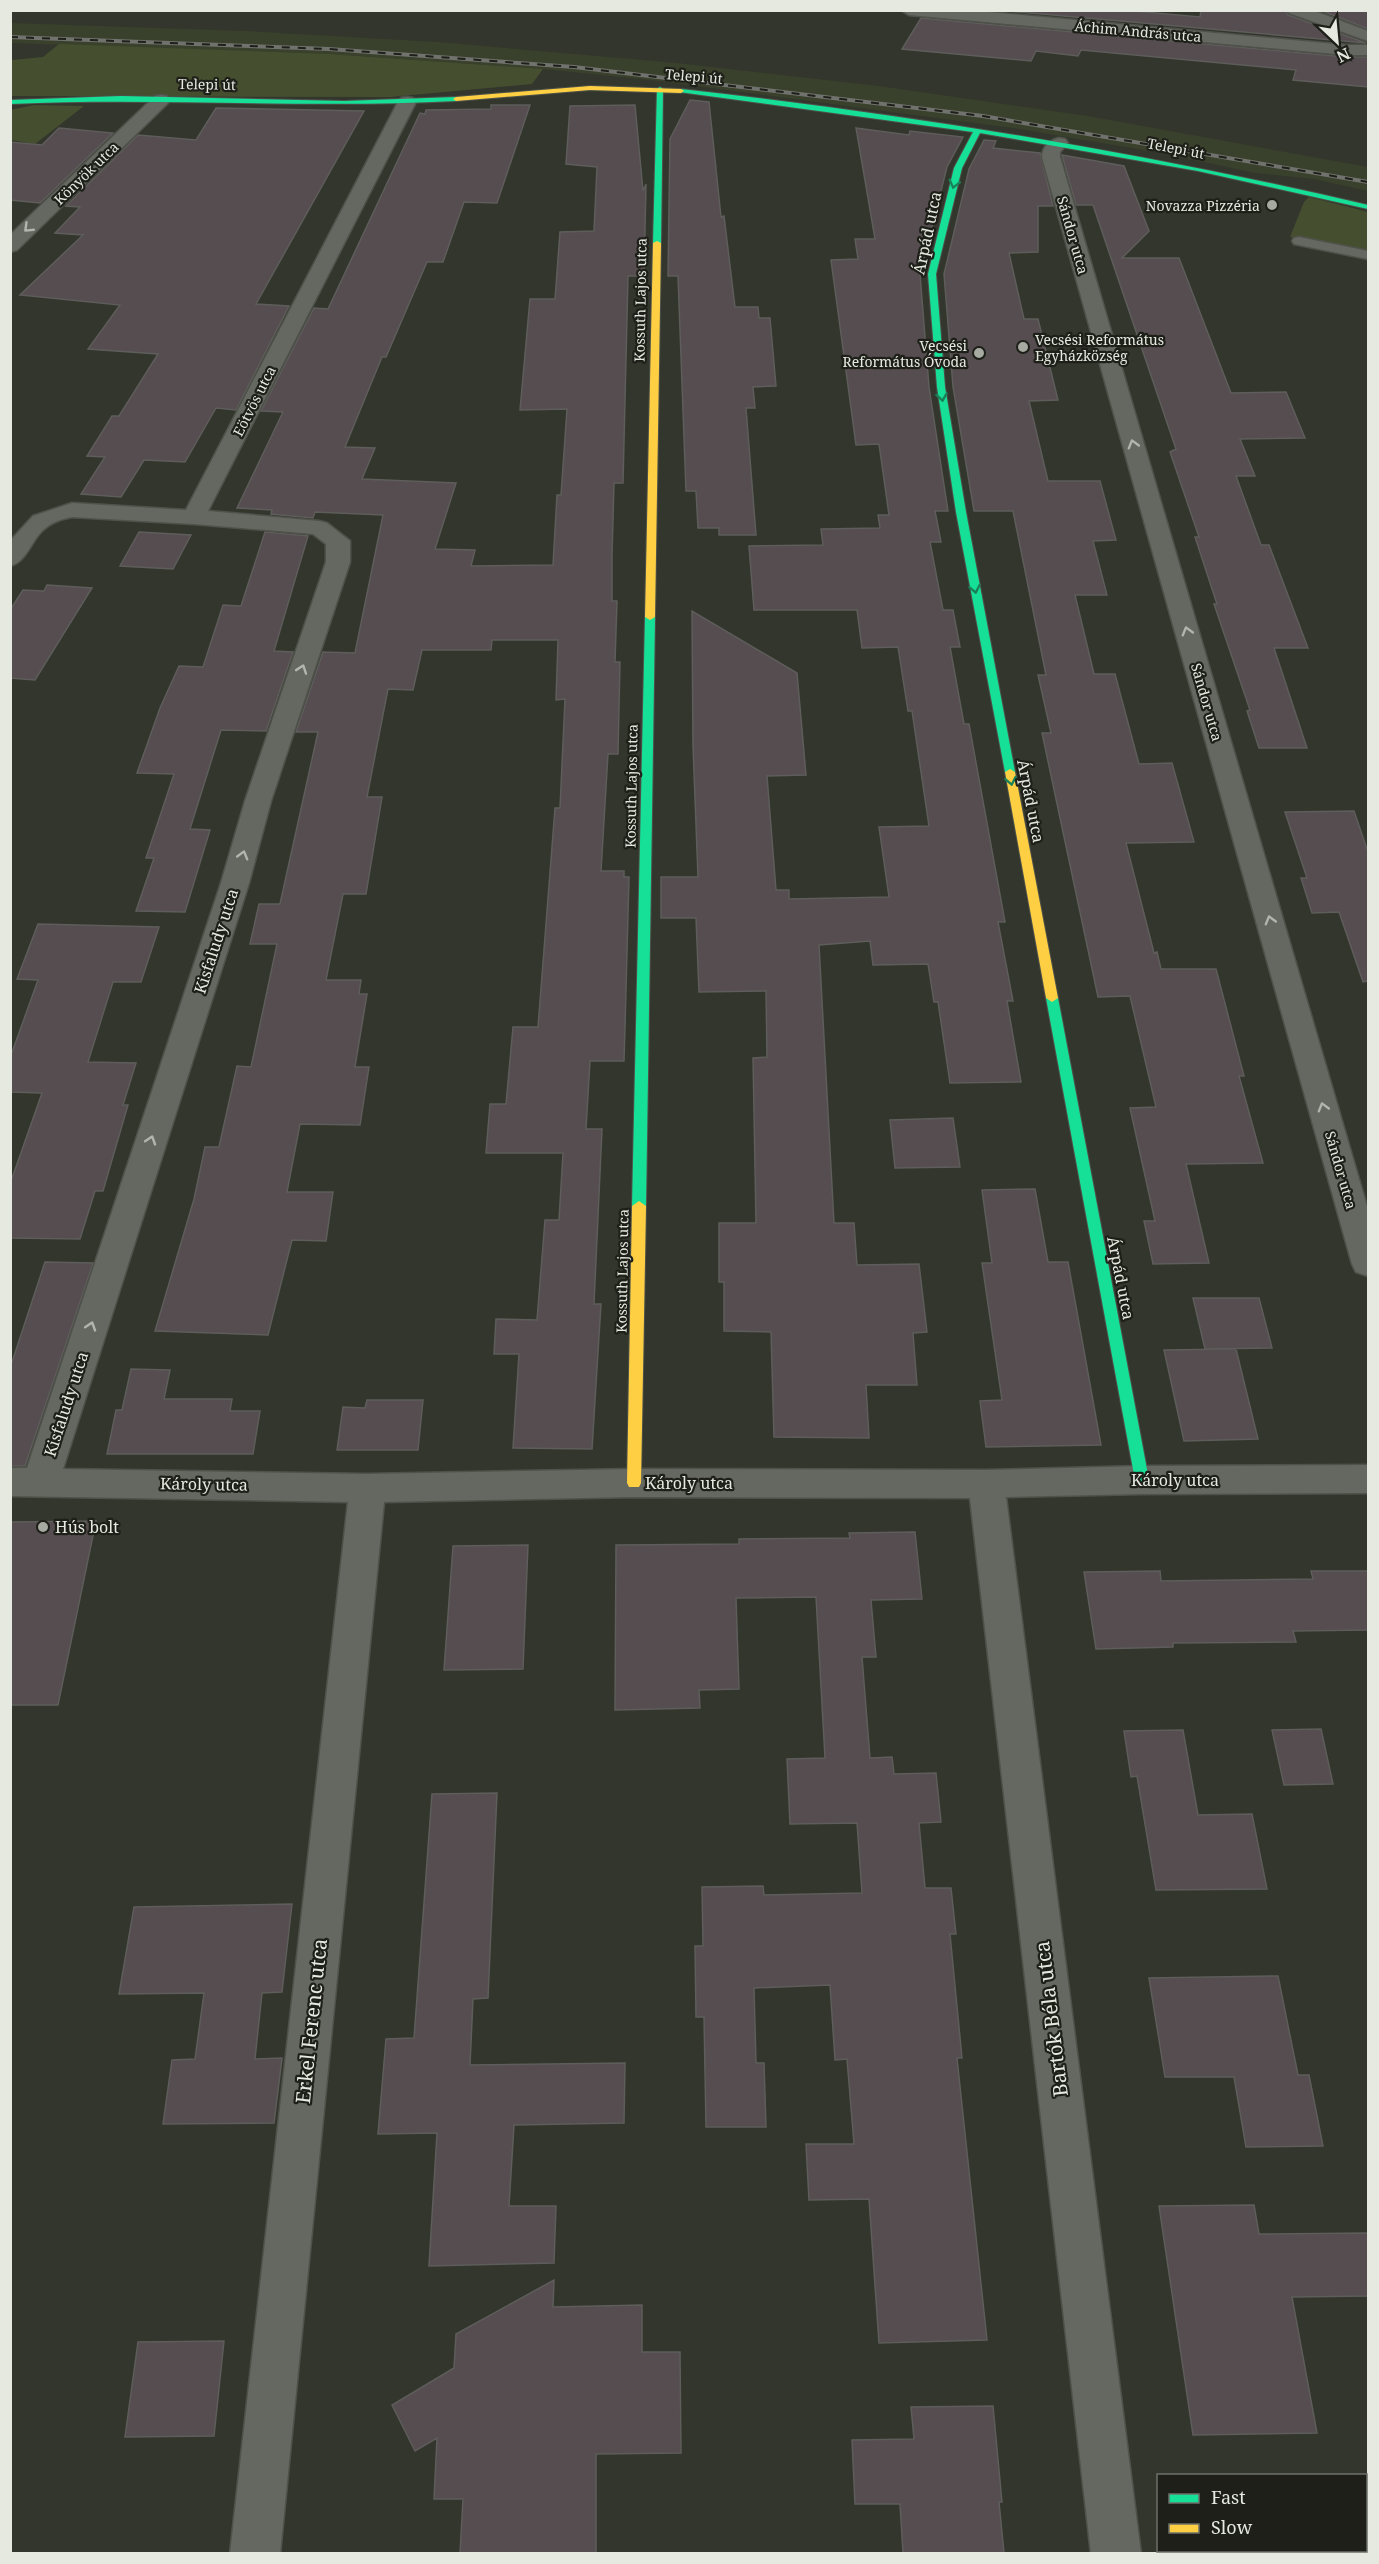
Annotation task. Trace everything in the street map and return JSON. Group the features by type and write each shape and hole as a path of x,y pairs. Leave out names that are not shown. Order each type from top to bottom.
{"street":[{"name":"Áchim András utca","path":"909,10 1346,50 1368,50"},
{"path":"1295,10 1368,36"},
{"name":"Telepi út","path":"10,102 62,98 407,102 557,90 660,89 800,104 1059,143 1265,182 1367,205"},
{"name":"Kossuth Lajos utca","path":"634,1483 660,89"},
{"name":"Könyök utca","path":"10,246 161,100"},
{"name":"Eötvös utca","path":"194,517 407,102"},
{"name":"Árpád utca","path":"977,131 958,168 932,274 941,387 963,523 1142,1480"},
{"name":"Sándor utca","path":"1059,143 1051,152 1051,157 1368,1264"},
{"path":"1265,182 1341,186"},
{"path":"1360,190 1359,196 1367,205"},
{"path":"10,559 35,523 52,514 72,510 194,517"},
{"name":"Kisfaludy utca","path":"26,1482 235,883 258,801 338,562 338,541 319,528 194,517"},
{"name":"Károly utca","path":"26,1482 367,1488 634,1483 986,1484 1142,1480 1368,1479"},
{"name":"Bartók Béla utca","path":"986,1484 1116,2553"},
{"name":"Erkel Ferenc utca","path":"255,2553 367,1488"}],"lane":[{"path":"1299,241 1368,255"}],"shaded area":[{"path":"11,23 246,31 438,42 677,63 879,86 1088,116 1368,167 1368,191 1314,179 1255,173 1161,153 1019,129 659,81 543,69 329,54 11,43"},
{"path":"59,44 329,54 543,69 532,84 390,97 11,96 12,60 43,57"},
{"path":"34,105 84,106 35,144 11,140 10,110"},
{"path":"1309,197 1368,212 1368,252 1290,237 1304,202"}],"building":[{"path":"997,10 1123,10 1200,17 1201,10 1285,10 1288,15 1366,43"},
{"path":"1320,10 1368,10 1368,29"},
{"path":"921,18 1346,57 1368,57 1368,87 1293,80 1296,70 1081,50 1078,56 1036,51 1031,61 902,49"},
{"path":"690,100 709,102 721,217 724,216 735,307 758,307 759,318 770,318 776,386 753,387 755,408 746,408 756,535 719,535 719,528 698,528 696,491 686,491 678,276 668,276 670,139"},
{"path":"491,105 530,105 497,203 464,202 443,262 427,262 386,357 382,357 345,447 375,448 362,479 456,483 435,549 475,550 471,566 553,565 557,495 561,495 567,409 520,410 530,299 555,299 560,232 594,231 597,167 566,164 570,106 635,105 643,191 646,184 644,276 628,276 623,483 614,483 612,556 612,601 617,601 615,662 620,662 618,754 608,754 601,871 624,871 624,877 629,877 624,1061 590,1061 586,1129 602,1129 594,1304 601,1304 592,1449 513,1448 519,1354 494,1354 496,1319 537,1320 545,1220 559,1220 563,1153 486,1153 490,1104 506,1104 513,1027 538,1027 555,808 560,808 565,699 556,700 558,640 492,640 491,650 422,650 413,690 388,689 367,797 382,797 366,894 343,894 326,980 361,980 359,994 367,994 355,1067 369,1067 360,1125 300,1124 287,1192 333,1192 326,1241 292,1240 268,1335 155,1331 194,1199 205,1147 219,1147 237,1066 251,1067 277,944 250,944 259,904 280,904 318,732 296,732 323,652 355,653 383,515 315,512 313,518 271,514 272,510 237,508 283,412 261,411 314,308 328,309 420,113 425,114 426,110 491,109"},
{"path":"216,108 364,111 256,304 289,306 236,410 216,408 185,462 144,460 121,497 81,494 105,457 87,456 112,416 119,416 158,354 88,349 120,305 20,295 83,235 55,233 80,207 66,206 138,135 196,140"},
{"path":"59,128 113,133 40,203 10,200 10,142 42,145"},
{"path":"856,128 909,135 910,131 963,137 947,167 920,274 929,387 948,511 935,511 941,542 930,542 943,610 953,610 960,647 950,647 964,724 969,724 1005,922 998,922 1013,1001 1007,1001 1021,1082 950,1083 938,1002 934,1002 928,964 873,965 870,941 819,945 834,1223 854,1223 857,1265 919,1264 927,1332 913,1333 917,1385 866,1385 869,1438 774,1437 771,1332 724,1331 724,1282 719,1282 719,1223 756,1223 753,1058 767,1057 766,991 699,992 696,918 661,918 661,877 698,877 693,746 692,611 797,673 806,775 767,776 776,890 789,890 789,899 889,897 879,827 929,826 912,711 908,711 898,647 862,648 857,610 754,610 749,546 823,545 821,529 880,528 878,515 889,515 879,444 856,445 831,260 858,259 855,239 875,239"},
{"path":"984,140 996,141 993,148 1040,153 1053,206 1038,206 1038,252 1009,253 1024,319 1038,319 1058,400 1029,401 1048,481 1100,481 1116,540 1093,541 1107,595 1075,595 1094,674 1115,674 1139,764 1172,763 1194,842 1126,843 1154,953 1157,952 1161,969 1216,969 1244,1076 1239,1076 1263,1163 1186,1164 1209,1263 1153,1264 1144,1221 1155,1221 1130,1108 1156,1107 1130,996 1098,997 1042,733 1051,733 1038,675 1046,675 1013,511 974,511 953,387 944,274 969,169"},
{"path":"1062,155 1124,166 1149,231 1122,258 1179,258 1231,393 1286,392 1305,438 1240,439 1255,476 1236,476 1261,545 1269,545 1308,648 1274,648 1307,748 1259,748 1247,711 1250,710 1214,604 1217,604 1195,537 1199,537 1170,452 1176,449 1093,205 1076,205"},
{"path":"139,532 191,535 173,569 120,566"},
{"path":"265,532 308,536 274,651 293,652 266,731 221,730 190,829 210,830 185,912 136,911 154,858 146,858 174,774 137,773 160,708 179,666 203,667 223,605 241,606"},
{"path":"47,585 92,588 35,680 10,678 10,610 23,590 44,591"},
{"path":"1354,811 1368,852 1368,981 1363,982 1339,912 1312,913 1301,878 1307,878 1285,812"},
{"path":"38,924 159,927 141,982 113,982 88,1062 136,1063 123,1105 128,1105 103,1191 95,1191 80,1239 10,1238 10,1184 42,1093 10,1092 10,1058 38,980 17,979"},
{"path":"953,1118 960,1167 895,1168 890,1120"},
{"path":"1035,1189 1048,1262 1068,1262 1101,1445 986,1447 980,1401 1002,1400 982,1263 992,1263 982,1190"},
{"path":"45,1262 93,1263 25,1466 10,1466 10,1368"},
{"path":"1193,1298 1259,1298 1272,1348 1205,1349"},
{"path":"1236,1349 1258,1439 1184,1441 1164,1350"},
{"path":"131,1369 170,1370 164,1399 232,1399 230,1411 260,1411 253,1454 107,1454 116,1410 122,1410"},
{"path":"367,1400 423,1400 418,1450 337,1450 343,1407 365,1408"},
{"path":"96,1521 58,1705 10,1705 10,1522"},
{"path":"915,1532 922,1599 871,1600 876,1657 862,1657 870,1758 892,1757 894,1774 936,1773 941,1822 919,1823 925,1888 951,1888 956,1934 950,1934 962,2058 957,2058 987,2340 879,2343 869,2199 809,2200 806,2144 854,2144 847,2059 835,2060 830,1985 754,1988 756,2063 764,2063 766,2127 706,2127 704,2017 696,2017 695,1946 703,1946 702,1887 763,1886 764,1895 862,1893 857,1823 790,1824 787,1759 825,1758 816,1597 736,1598 739,1689 699,1690 700,1708 615,1710 616,1545 739,1544 739,1539 850,1538 849,1533"},
{"path":"528,1545 523,1669 444,1670 453,1546"},
{"path":"1160,1571 1161,1581 1313,1579 1311,1571 1368,1571 1368,1630 1293,1631 1296,1642 1173,1643 1173,1647 1096,1649 1084,1572"},
{"path":"1321,1729 1333,1784 1284,1785 1272,1730"},
{"path":"1183,1730 1198,1815 1252,1814 1267,1889 1156,1890 1137,1776 1131,1777 1124,1731"},
{"path":"497,1793 488,1998 473,1999 470,2065 625,2063 624,2123 514,2125 509,2206 556,2206 554,2263 429,2266 437,2133 378,2134 386,2039 414,2038 432,1794"},
{"path":"292,1904 282,1992 262,1993 255,2059 282,2058 274,2123 163,2124 172,2060 195,2059 204,1993 119,1994 134,1907"},
{"path":"1278,1976 1298,2075 1309,2075 1323,2146 1246,2147 1234,2077 1165,2077 1149,1978"},
{"path":"1254,2205 1259,2234 1368,2233 1368,2296 1292,2297 1317,2433 1193,2435 1159,2206"},
{"path":"554,2280 553,2307 642,2305 642,2352 680,2352 681,2453 596,2454 596,2553 460,2553 463,2499 434,2499 437,2438 415,2451 392,2405 454,2368 456,2334"},
{"path":"224,2341 214,2436 125,2437 138,2342"},
{"path":"993,2406 1002,2502 999,2502 1004,2553 903,2553 900,2504 855,2504 852,2440 914,2439 911,2407"}],"railway":[{"path":"10,37 329,49 574,67 983,116 1368,182"}],"traffic: fast":[{"path":"657,243 660,89"},
{"path":"681,91 854,112 1026,138 1198,169 1368,207"},
{"path":"10,102 121,99 344,103 456,99"},
{"path":"977,131 958,168 932,274 941,387 961,512 1010,772"},
{"path":"639,1206 650,617"},
{"path":"1052,998 1142,1480"}],"traffic: slow":[{"path":"456,99 590,88 681,91"},
{"path":"650,617 657,243"},
{"path":"1010,772 1052,998"},
{"path":"634,1483 639,1206"}],"place":[{"name":"Novazza Pizzéria","path":"1272,205"},
{"name":"Vecsési Református Egyházközség","path":"1023,347"},
{"name":"Vecsési Református Óvoda","path":"979,353"},
{"name":"Hús bolt","path":"43,1527"}]}
